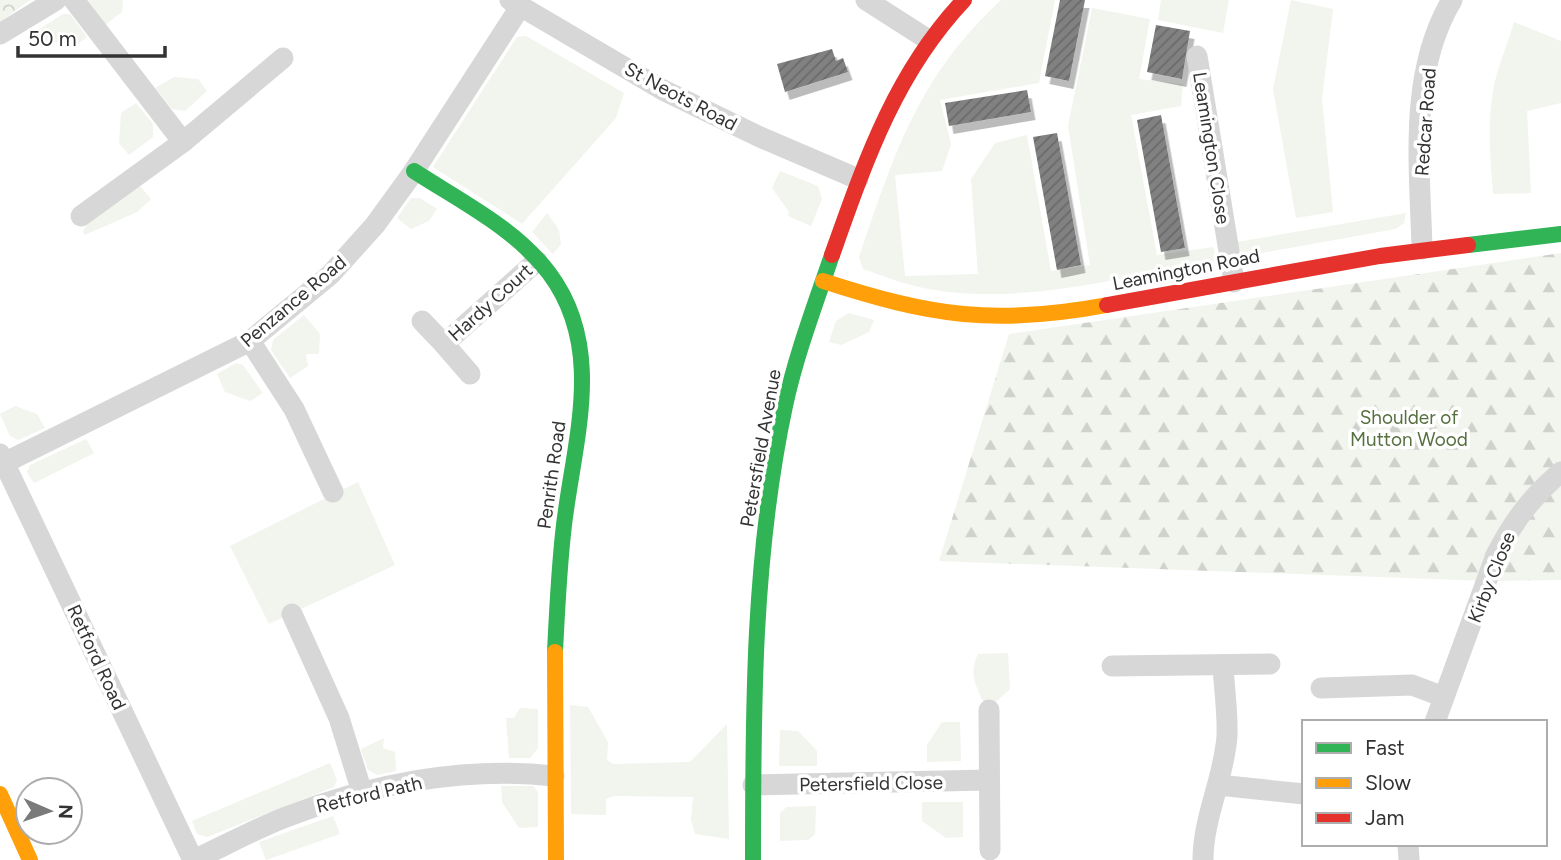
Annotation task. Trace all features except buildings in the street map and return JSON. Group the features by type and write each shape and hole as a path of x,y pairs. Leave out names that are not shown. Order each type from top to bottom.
{"main road":[{"name":"Petersfield Avenue","path":"753,860 760,578 771,485 785,407 823,281 858,179 889,103 927,38 964,0"},
{"name":"Penrith Road","path":"414,171 511,237 537,261 562,291 580,339 585,392 570,480 560,568 554,670 556,860"},
{"name":"Leamington Road","path":"823,281 903,307 963,317 1012,319 1048,316 1422,249 1561,234"},
{"path":"0,794 30,860"}],"street":[{"path":"0,34 56,0"},
{"path":"74,0 183,142"},
{"path":"866,0 927,38"},
{"name":"Redcar Road","path":"1422,249 1420,155 1423,81 1432,44 1452,0"},
{"name":"Penzance Road","path":"2,458 250,341 330,275 375,225 414,171 515,4"},
{"name":"St Neots Road","path":"515,4 663,90 760,137 858,179"},
{"name":"Leamington Close","path":"1198,56 1234,282"},
{"path":"81,216 183,142 283,58"},
{"name":"Hardy Court","path":"444,344 537,261"},
{"name":"Hardy Court","path":"422,321 470,374"},
{"path":"250,341 294,409 333,492"},
{"name":"Retford Road","path":"2,458 193,860"},
{"name":"Kirby Close","path":"1436,720 1496,555 1524,507 1561,472"},
{"path":"292,614 339,718 362,792"},
{"path":"1203,860 1202,837 1218,785 1227,736 1223,664"},
{"path":"1112,666 1270,664"},
{"path":"1321,688 1412,685 1444,697"},
{"path":"989,710 990,850"},
{"name":"Retford Path","path":"193,860 284,817 362,792 484,774 516,772 554,776"},
{"name":"Petersfield Close","path":"753,785 989,780"},
{"path":"1218,785 1302,794"}],"green space":[{"path":"0,0 30,0 0,22"},
{"path":"88,0 123,0 122,12 105,25"},
{"path":"1001,0 1055,0 1039,83 940,100 951,144 942,171 895,175 905,276 978,274 971,179 995,143 1027,135 1051,271 1090,265 1068,126 1092,8 1150,19 1139,79 1183,84 1181,106 1131,115 1157,255 1213,247 1217,260 1068,288 993,294 956,293 919,287 863,269 859,257 912,118 949,58"},
{"path":"1161,0 1229,0 1223,33 1158,20"},
{"path":"1291,0 1333,9 1322,99 1333,212 1296,218 1273,89"},
{"path":"63,14 70,14 87,37 76,45 42,40 35,32"},
{"path":"1514,22 1561,41 1561,103 1527,111 1531,193 1493,194 1490,112 1496,77"},
{"path":"526,36 624,93 616,118 522,224 433,167 517,37"},
{"path":"174,77 198,79 207,91 185,111 172,109 155,88"},
{"path":"136,103 153,124 153,137 129,155 119,143 121,113"},
{"path":"780,171 818,186 822,199 811,226 788,216 789,212 772,188"},
{"path":"133,178 151,199 137,212 85,235 83,232 95,206"},
{"path":"411,198 420,198 437,209 429,221 411,229 397,218"},
{"path":"547,213 559,230 561,244 553,254 532,232"},
{"path":"1406,213 1404,223 1396,229 1250,255 1238,250 1237,242"},
{"name":"Shoulder of Mutton Wood","path":"1561,253 1561,580 1488,581 939,561 1009,334"},
{"path":"849,313 874,320 869,332 841,345 829,342 836,321"},
{"path":"304,315 320,334 319,354 306,354 308,366 290,378 271,350 273,340"},
{"path":"236,363 243,365 263,393 250,401 225,392 217,374"},
{"path":"15,406 37,414 45,428 18,440 10,436 0,414"},
{"path":"86,439 94,453 34,483 27,472 30,465"},
{"path":"358,482 395,565 269,624 230,546"},
{"path":"1008,653 1010,689 990,707 985,706 974,675 978,654"},
{"path":"570,705 588,707 608,742 607,760 613,764 690,762 727,724 729,839 695,834 691,820 693,797 614,796 606,799 606,815 571,814"},
{"path":"520,708 538,709 538,748 530,758 509,758 506,718 514,718"},
{"path":"942,722 960,722 961,761 927,762 927,745"},
{"path":"780,730 798,731 817,751 817,766 779,766"},
{"path":"384,738 383,748 395,752 396,771 377,775 368,770 361,749"},
{"path":"330,763 337,780 334,787 207,837 197,834 192,821"},
{"path":"501,786 533,786 538,792 538,827 519,828 502,802"},
{"path":"922,802 963,802 963,837 946,838 922,821"},
{"path":"816,806 815,834 808,840 780,841 780,813 787,807"},
{"path":"333,816 340,834 266,860 259,842"}],"traffic: fast":[{"path":"414,171 486,216 520,242 549,273 566,302 577,332 582,396 562,541 555,652"},
{"path":"1468,245 1561,234"},
{"path":"753,860 757,632 766,518 789,387 832,255"}],"traffic: slow":[{"path":"823,281 931,310 964,314 1031,315 1107,305"},
{"path":"555,652 556,860"},
{"path":"0,794 30,860"}],"traffic: jam":[{"path":"832,255 884,120 919,58 964,0"},
{"path":"1107,305 1380,256 1468,245"}]}
